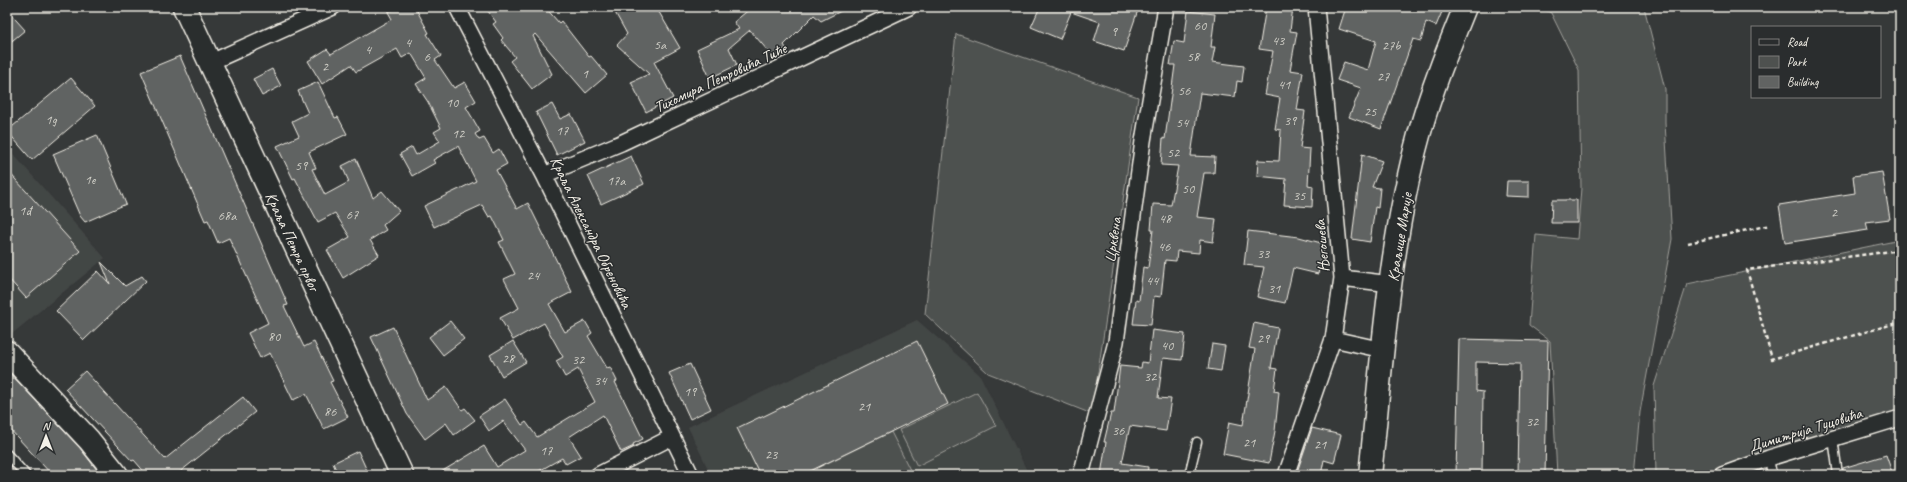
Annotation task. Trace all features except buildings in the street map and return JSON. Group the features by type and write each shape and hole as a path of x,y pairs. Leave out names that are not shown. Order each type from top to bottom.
{"street":[{"name":"Краља Петра првог","path":"184,7 402,475"},
{"path":"209,63 333,7"},
{"name":"Краља Александра Обреновића","path":"457,7 544,175 691,475"},
{"name":"Тихомира Петровића Тиће","path":"544,175 621,143 909,7"},
{"name":"Црквена","path":"1081,475 1116,342 1143,141 1166,7"},
{"name":"Његошева","path":"1286,475 1333,338 1342,278 1316,7"},
{"name":"Краљице Марије","path":"1370,475 1391,284 1404,198 1419,134 1465,7"},
{"path":"1342,278 1391,284"},
{"path":"1333,338 1384,350"},
{"path":"7,352 101,454 117,475"},
{"name":"Димитрија Туцовића","path":"1722,475 1769,458 1900,418"},
{"path":"598,475 672,438"}],"lane":[{"path":"1833,438 1838,475"},
{"path":"1189,475 1197,442"},
{"path":"7,454 26,475"},
{"path":"1769,458 1772,475"}],"path":[{"path":"1688,243 1770,225"},
{"path":"1900,250 1747,270 1772,359 1900,322"}],"shaded area":[{"path":"7,147 105,258 13,333 7,327"},
{"path":"917,320 980,375 1029,475 711,475 688,427"}],"green space":[{"path":"1540,7 1644,7 1665,89 1665,123 1672,239 1640,412 1634,475 1557,475 1550,341 1529,325 1536,235 1577,239 1581,188 1579,70 1551,13"},
{"path":"956,34 1138,97 1092,414 988,373 925,314"},
{"path":"1900,240 1900,411 1719,475 1656,475 1654,386 1687,284"},
{"path":"977,392 996,426 917,466 899,430"},
{"path":"891,432 911,472 904,475 816,475 813,470"}]}
